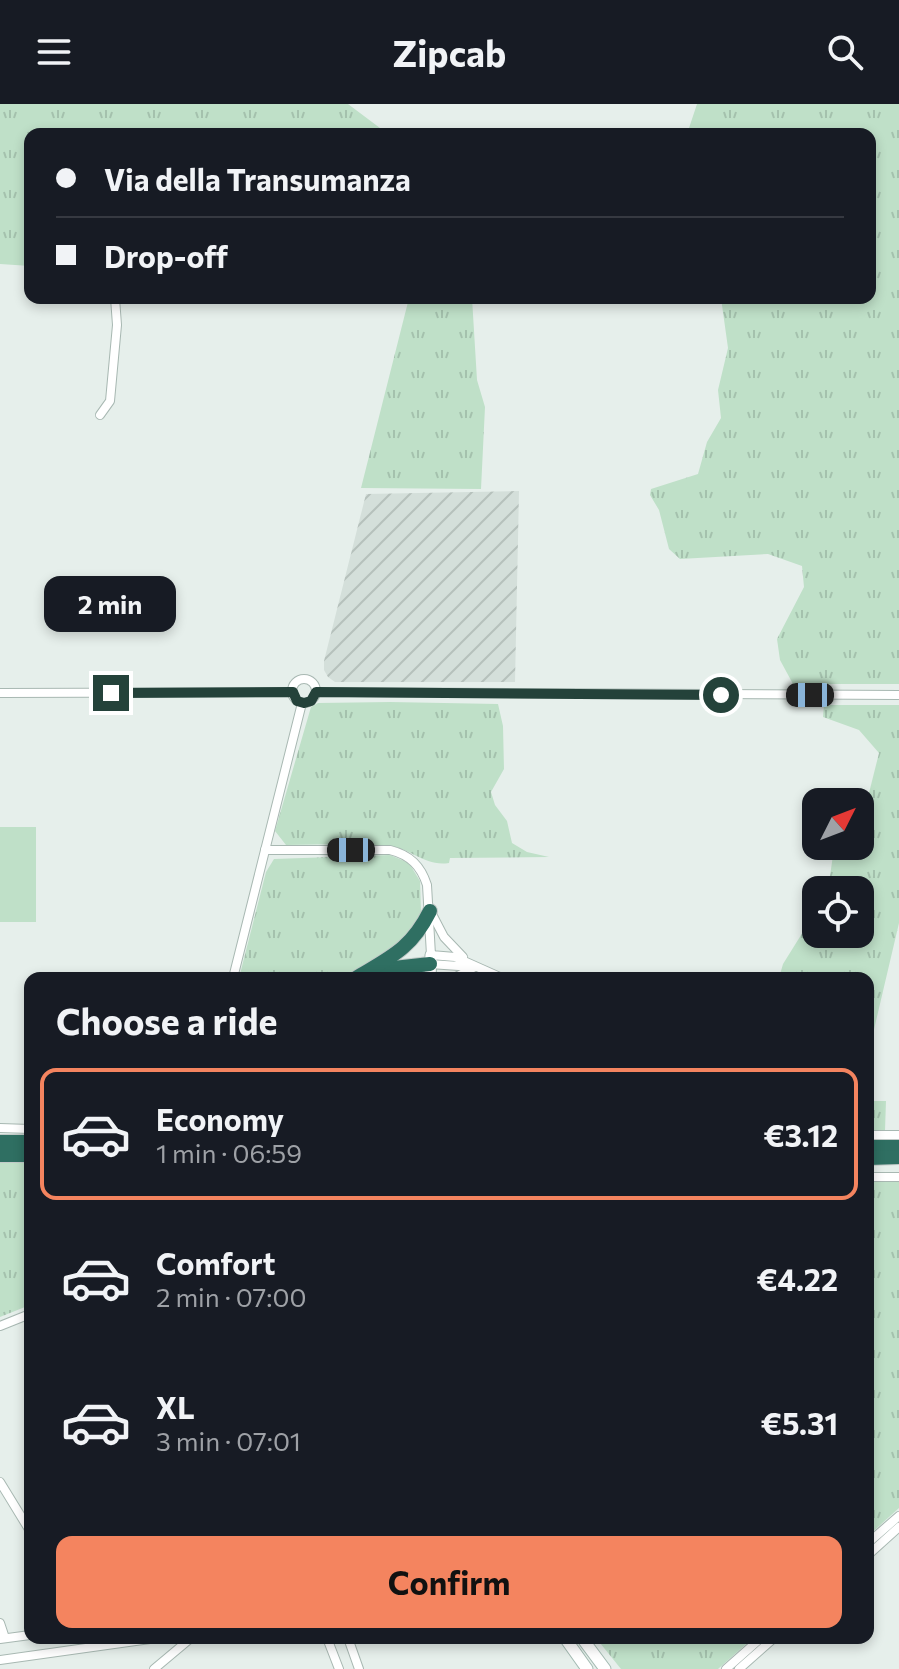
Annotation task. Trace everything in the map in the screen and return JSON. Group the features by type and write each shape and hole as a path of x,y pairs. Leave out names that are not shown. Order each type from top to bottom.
{"highway":[{"path":"370,972 412,942 430,911"},
{"path":"392,958 408,954 430,966"},
{"path":"377,972 430,966"},
{"path":"0,1142 24,1142"},
{"path":"874,1147 899,1147"},
{"path":"0,1155 24,1155"},
{"path":"874,1158 899,1157"}],"street":[{"path":"100,415 110,401 117,325 115,304"},
{"path":"304,680 313,683 316,692 311,701 302,703 293,692 296,683 304,680"},
{"path":"0,693 293,692"},
{"path":"316,692 899,695"},
{"path":"234,972 302,703"},
{"path":"265,850 400,852 409,857 424,875 430,911 430,966 455,957 490,972"},
{"path":"430,911 451,946 477,966"},
{"path":"466,972 477,966"},
{"path":"0,1128 24,1129"},
{"path":"874,1135 899,1135"},
{"path":"874,1177 899,1177"},
{"path":"0,1326 24,1316"},
{"path":"0,1482 24,1521"},
{"path":"874,1548 899,1516"},
{"path":"892,1529 899,1542"},
{"path":"874,1540 892,1529"},
{"path":"0,1623 2,1638 24,1636"},
{"path":"3,1663 88,1644"},
{"path":"154,1669 184,1644"},
{"path":"329,1644 339,1669"},
{"path":"350,1644 359,1669"},
{"path":"569,1644 587,1669"},
{"path":"586,1644 605,1669"},
{"path":"726,1669 754,1644"},
{"path":"739,1669 767,1644"}],"shaded area":[{"path":"519,491 515,682 335,682 328,677 324,661 366,494"}],"green space":[{"path":"0,104 348,104 380,128 24,128 24,266 0,264"},
{"path":"697,104 899,104 899,684 793,684 780,660 777,639 804,587 802,566 768,554 680,559 669,549 659,510 650,495 651,489 698,474 707,442 721,418 718,390 728,348 722,304 876,304 876,128 689,128"},
{"path":"407,304 472,304 477,380 485,407 481,489 361,488"},
{"path":"318,703 498,704 503,726 504,769 491,792 495,805 507,821 512,843 527,852 549,857 450,858 449,863 440,864 389,846 286,845 275,831 311,707"},
{"path":"824,705 899,705 899,923 874,1029 874,972 781,972 802,933 802,948 874,948 874,876 830,876 832,860 874,860 874,788 870,788 879,753 859,730 823,717"},
{"path":"0,827 36,827 36,922 0,922"},
{"path":"390,855 409,863 420,881 421,913 413,935 390,953 357,972 241,972 266,872 274,859"},
{"path":"874,1101 886,1101 885,1131 874,1131"},
{"path":"0,1161 24,1161 24,1307 0,1317"},
{"path":"874,1179 899,1179 899,1508 874,1531"},
{"path":"601,1644 746,1644 718,1669 621,1669"}],"route":[{"path":"111,693 293,692 297,701 304,703 311,701 316,692 721,695"}]}
